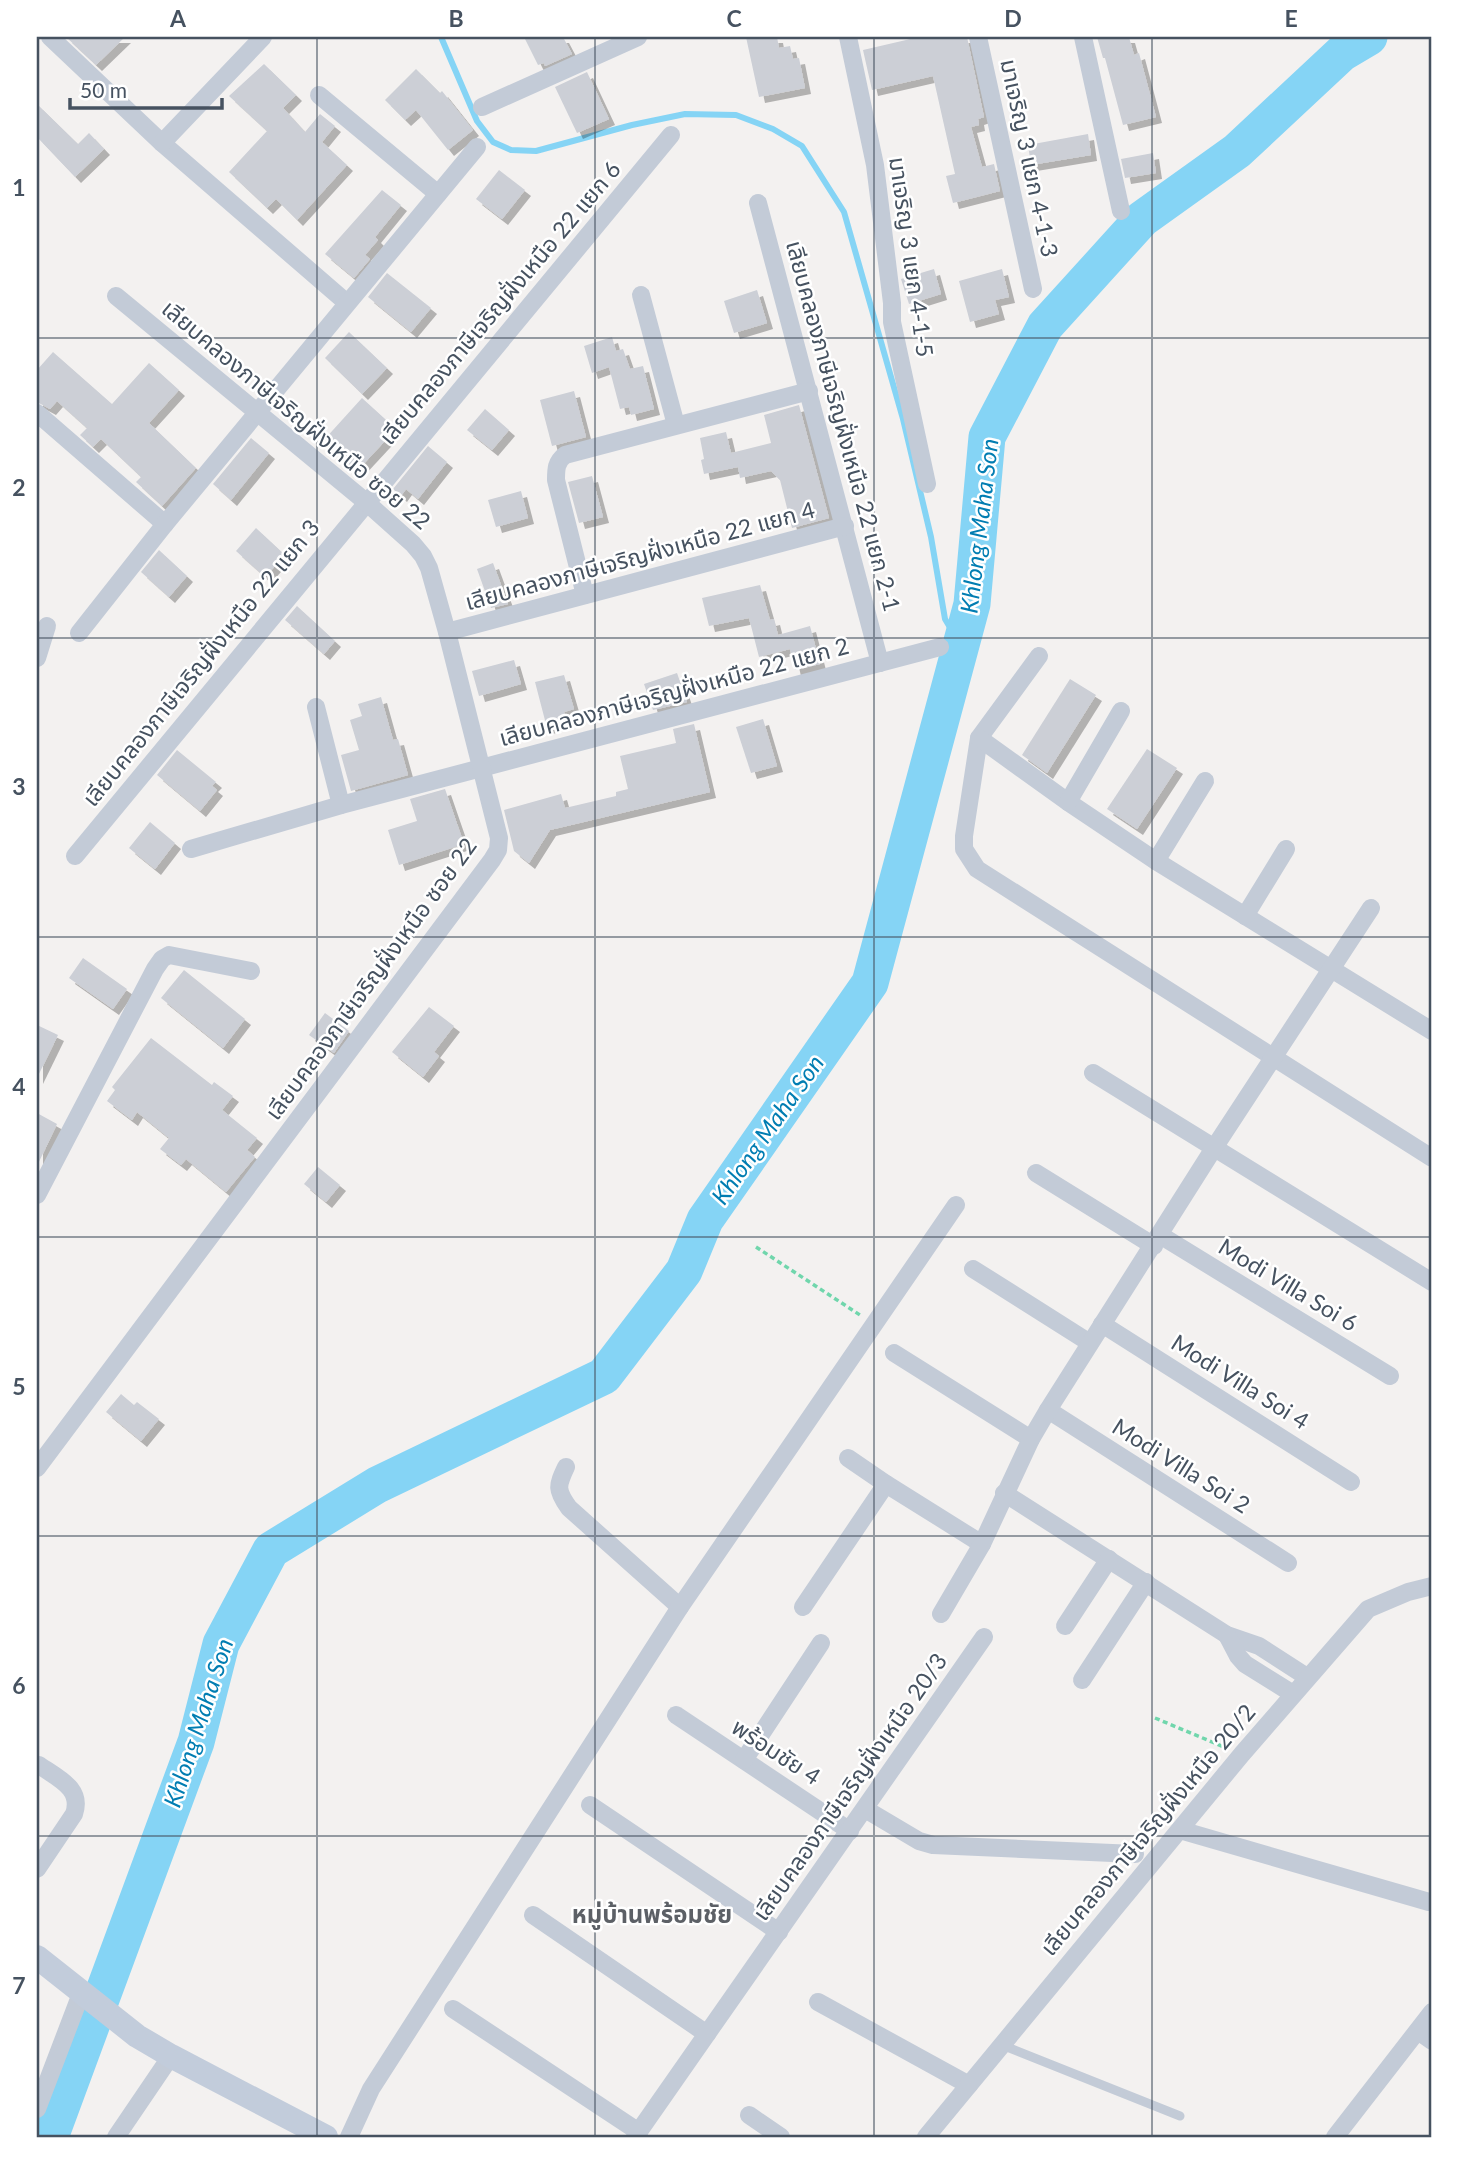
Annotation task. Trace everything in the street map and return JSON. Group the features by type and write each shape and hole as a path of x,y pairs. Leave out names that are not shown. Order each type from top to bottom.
{"main road":[{"path":"37,1957 137,2036 326,2137"}],"street":[{"path":"50,37 162,143 347,303"},
{"path":"482,107 638,37"},
{"name":"มาเจริญ 3 แยก 4-1-5","path":"848,37 875,165 892,322 927,484"},
{"name":"มาเจริญ 3 แยก 4-1-3","path":"978,37 1033,289"},
{"path":"1083,37 1121,211"},
{"path":"162,143 258,38"},
{"path":"318,95 438,194"},
{"name":"เลียบคลองภาษีเจริญฝั่งเหนือ 22 แยก 6","path":"366,502 671,135"},
{"path":"79,633 165,524 477,147"},
{"name":"เลียบคลองภาษีเจริญฝั่งเหนือ 22 แยก 2-1","path":"758,203 880,663"},
{"path":"641,295 677,425"},
{"name":"เลียบคลองภาษีเจริญฝั่งเหนือ ซอย 22","path":"37,1468 492,860 498,850 499,838 447,632 429,568 423,556 414,544 366,502 116,296"},
{"path":"585,594 556,480 559,460 565,455 809,391"},
{"path":"37,413 165,524"},
{"name":"เลียบคลองภาษีเจริญฝั่งเหนือ 22 แยก 3","path":"75,856 366,502"},
{"name":"เลียบคลองภาษีเจริญฝั่งเหนือ 22 แยก 4","path":"447,632 845,526"},
{"path":"37,658 47,626"},
{"name":"เลียบคลองภาษีเจริญฝั่งเหนือ 22 แยก 2","path":"191,849 341,806 940,647"},
{"path":"1039,656 979,738 964,836 964,849 977,869 1432,1158"},
{"path":"316,707 341,806"},
{"path":"1068,802 1121,711"},
{"path":"979,738 1068,802 1156,860 1432,1031"},
{"path":"1156,860 1205,781"},
{"path":"1245,916 1286,849"},
{"path":"941,1614 982,1544 1004,1493 1048,1410 1214,1148 1371,908"},
{"path":"37,1195 162,959 170,955 251,971"},
{"path":"1093,1073 1432,1282"},
{"name":"Modi Villa Soi 6","path":"1036,1173 1390,1376"},
{"path":"349,2137 371,2089 680,1607 956,1205"},
{"path":"973,1269 1090,1343"},
{"name":"Modi Villa Soi 4","path":"1102,1324 1351,1482"},
{"path":"894,1353 1031,1439"},
{"name":"Modi Villa Soi 2","path":"1048,1410 1289,1563"},
{"path":"848,1458 982,1544"},
{"path":"566,1467 558,1484 560,1495 569,1508 680,1607"},
{"path":"803,1607 886,1484"},
{"path":"1004,1493 1227,1635 1259,1646 1307,1677"},
{"path":"1065,1626 1109,1559"},
{"path":"1082,1680 1146,1582"},
{"name":"เลียบคลองภาษีเจริญฝั่งเหนือ 20/2","path":"926,2137 1241,1754 1368,1609 1408,1592 1432,1586"},
{"path":"1227,1635 1245,1664 1293,1694"},
{"name":"เลียบคลองภาษีเจริญฝั่งเหนือ 20/3","path":"637,2134 984,1637"},
{"path":"744,1760 821,1643"},
{"name":"พร้อมชัย 4","path":"676,1715 850,1831"},
{"path":"37,1868 74,1814 77,1804 73,1790 39,1765"},
{"path":"590,1805 779,1932"},
{"path":"865,1809 919,1841 933,1845 1135,1854"},
{"path":"1180,1830 1429,1902"},
{"path":"533,1915 707,2034"},
{"path":"37,2109 85,1994"},
{"path":"818,2002 969,2085"},
{"path":"453,2009 637,2134"},
{"path":"1335,2137 1425,2036 1432,2012"},
{"path":"116,2137 172,2056"},
{"path":"749,2115 781,2137"}],"lane":[{"path":"1002,2045 1180,2116"}],"path":[{"path":"756,1247 874,1324"},
{"path":"1155,1718 1241,1754"}],"building":[{"path":"66,37 125,37 96,65"},
{"path":"524,37 563,37 572,54 545,66 544,63 538,65"},
{"path":"746,37 777,37 779,48 790,46 793,59 799,58 805,88 759,97"},
{"path":"919,37 967,37 984,117 978,119 979,125 971,127 982,167 994,164 1000,191 953,203 946,176 955,174 933,76 872,90 863,50"},
{"path":"1097,37 1129,37 1134,55 1139,53 1156,117 1123,125"},
{"path":"264,64 296,95 283,108 305,132 320,114 335,126 322,142 347,165 297,220 276,199 267,208 229,172 267,131 229,96"},
{"path":"416,69 440,93 442,91 473,130 448,150 416,110 405,120 385,100"},
{"path":"587,72 609,119 577,133 555,87"},
{"path":"37,104 78,144 89,133 104,149 75,177 37,137"},
{"path":"1088,134 1091,155 1031,165 1028,145"},
{"path":"1153,153 1156,173 1125,178 1121,159"},
{"path":"499,170 525,190 502,219 476,199"},
{"path":"382,190 401,205 375,237 378,240 365,255 370,259 354,278 325,254"},
{"path":"934,269 941,294 909,304 901,279"},
{"path":"1002,269 1009,297 995,300 999,314 970,322 959,281"},
{"path":"387,273 431,308 411,332 368,297"},
{"path":"757,290 767,323 734,333 724,301"},
{"path":"349,332 387,368 362,394 325,358"},
{"path":"612,337 616,351 623,349 630,369 643,366 654,409 631,415 629,407 620,409 609,367 592,373 584,346"},
{"path":"53,352 112,404 149,363 179,390 149,423 196,468 162,506 136,482 141,477 101,439 93,447 80,435 87,428 57,401 50,409 37,402 37,370"},
{"path":"574,391 586,437 552,446 540,400"},
{"path":"362,398 396,429 357,471 323,441"},
{"path":"799,405 829,518 792,528 780,480 771,471 740,478 738,467 704,474 700,438 726,432 731,453 771,443 764,415"},
{"path":"485,409 509,430 492,450 467,430"},
{"path":"251,438 269,453 231,500 213,484"},
{"path":"428,446 447,462 418,499 406,489 401,496 393,489"},
{"path":"592,476 603,517 579,523 568,482"},
{"path":"521,491 528,518 496,527 488,500"},
{"path":"256,528 285,555 265,577 236,551"},
{"path":"159,550 187,576 169,597 141,572"},
{"path":"493,563 508,604 491,608 477,569"},
{"path":"760,585 770,620 774,619 778,635 810,626 820,664 795,670 790,649 759,657 749,618 709,626 702,598"},
{"path":"297,606 335,641 324,654 285,620"},
{"path":"514,660 521,684 479,696 472,671"},
{"path":"677,673 687,702 653,710 644,684"},
{"path":"564,675 574,709 564,712 567,722 547,728 535,682"},
{"path":"1070,679 1096,695 1047,773 1022,755"},
{"path":"381,697 393,740 398,739 408,775 351,791 341,755 359,750 350,720 362,716 358,704"},
{"path":"763,719 777,766 751,773 736,727"},
{"path":"694,724 710,792 550,830 529,863 514,851 504,810 561,794 565,808 616,796 616,792 628,789 620,756 676,743 673,729"},
{"path":"1147,749 1177,768 1137,829 1107,809"},
{"path":"177,750 216,782 212,786 217,790 200,811 157,775"},
{"path":"445,789 464,844 399,865 388,830 417,821 410,799"},
{"path":"150,822 175,843 155,869 129,848"},
{"path":"83,958 127,989 113,1009 69,978"},
{"path":"184,970 245,1019 223,1048 161,998"},
{"path":"429,1007 454,1026 434,1052 439,1056 423,1077 392,1052"},
{"path":"325,1013 349,1031 334,1053 309,1035"},
{"path":"37,1025 58,1035 37,1078"},
{"path":"151,1038 212,1085 214,1082 233,1096 222,1110 257,1138 247,1150 255,1157 226,1192 186,1159 181,1165 160,1149 169,1138 137,1112 132,1120 107,1101 115,1090 112,1087"},
{"path":"37,1113 57,1124 37,1166"},
{"path":"318,1167 340,1185 326,1202 304,1184"},
{"path":"121,1394 134,1405 137,1402 159,1419 141,1441 106,1412"}],"waterway":[{"path":"441,37 477,121 493,142 511,150 536,151 685,114 736,115 773,129 802,146 844,212 903,419 931,537 945,619 961,646"},
{"name":"Khlong Maha Son","path":"50,2137 196,1742 221,1644 271,1550 377,1485 604,1376 684,1271 705,1220 870,983 972,604 987,437 1045,326 1142,219 1237,151 1342,53 1369,37"}],"district":[{"name":"หมู่บ้านพร้อมชัย","path":"652,1915"}]}
